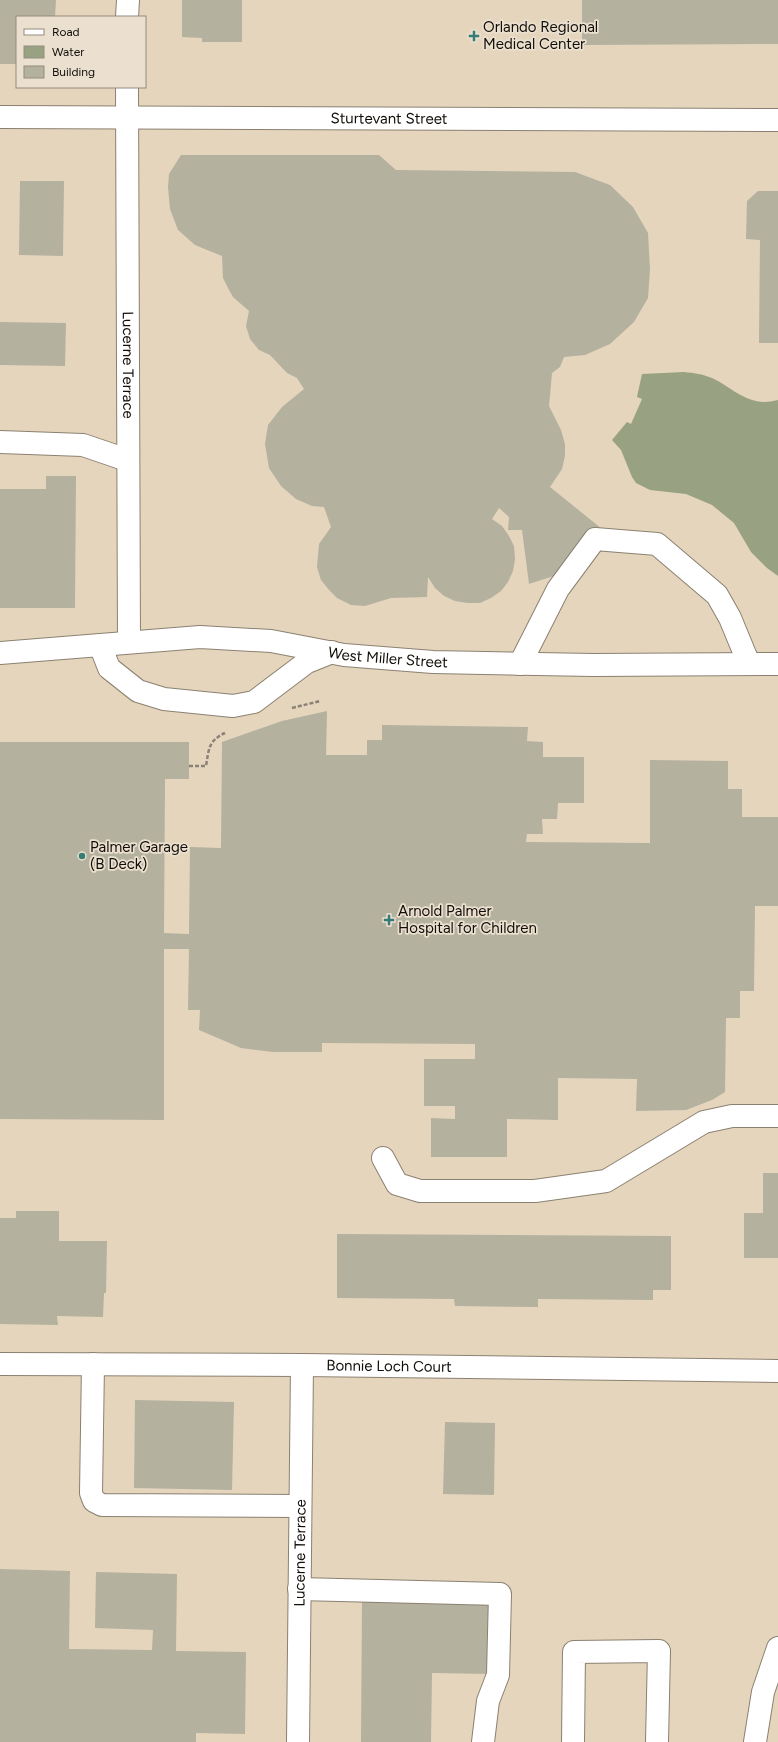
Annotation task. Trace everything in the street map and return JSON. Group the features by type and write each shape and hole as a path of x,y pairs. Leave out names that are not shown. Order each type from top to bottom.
{"street":[{"path":"128,0 128,16"},
{"name":"Lucerne Terrace","path":"127,88 127,460 129,642"},
{"name":"Sturtevant Street","path":"0,117 127,116 778,120"},
{"path":"0,442 84,446 127,460"},
{"path":"520,664 558,589 595,539 657,544 716,594 730,618 749,664"},
{"name":"West Miller Street","path":"0,653 200,637 272,641 332,652 433,662 520,664 778,664"},
{"path":"100,645 108,668 138,691 164,699 233,706 254,702 306,662 332,652"},
{"path":"384,1158 397,1184 420,1191 535,1191 606,1181 704,1122 732,1116 778,1116"},
{"name":"Bonnie Loch Court","path":"0,1364 302,1365 778,1371"},
{"path":"93,1364 91,1493 94,1501 102,1505 300,1506"},
{"name":"Lucerne Terrace","path":"298,1742 302,1365"},
{"path":"299,1589 500,1594 498,1675 488,1701 483,1742"},
{"path":"755,1742 764,1692 778,1648"},
{"path":"573,1742 574,1652 659,1651 657,1742"}],"path":[{"path":"189,766 206,766 210,746 216,737 227,732"}],"shaded area":[{"path":"0,0 778,0 778,1742 0,1742"}],"water":[{"path":"684,372 712,378 750,399 768,402 778,400 778,576 767,568 751,552 734,523 712,505 686,494 650,490 636,483 621,450 612,440 627,422 631,424 642,399 637,397 642,374"}],"building":[{"path":"0,0 56,0 55,16 16,16 16,64 0,64"},
{"path":"182,0 242,0 242,42 202,42 202,38 182,37"},
{"path":"582,0 778,0 778,44 582,45"},
{"path":"181,155 379,155 396,170 575,172 610,185 633,207 648,233 650,269 648,298 634,322 610,344 585,355 564,357 560,367 552,373 549,406 561,430 565,444 565,456 562,469 550,487 612,537 566,572 529,584 522,530 508,530 509,517 499,508 492,519 502,526 509,536 514,546 515,559 513,571 508,582 501,591 491,598 480,603 455,601 444,596 435,588 428,577 427,597 391,598 365,606 351,605 337,598 321,580 317,567 319,544 331,527 324,507 312,506 296,499 281,486 269,468 265,444 268,425 282,407 304,389 297,378 287,373 270,355 259,350 250,339 246,326 249,311 233,297 223,278 222,256 195,245 178,230 170,209 168,187 169,174"},
{"path":"20,181 64,181 63,256 19,255"},
{"path":"758,191 778,191 778,343 759,343 760,240 746,239 747,201"},
{"path":"0,322 66,323 65,366 0,365"},
{"path":"46,476 76,476 75,608 0,608 0,489 46,489"},
{"path":"327,711 326,755 367,755 367,740 382,740 382,725 528,727 527,741 543,742 543,757 584,757 584,803 558,803 557,819 542,819 543,834 527,834 526,842 650,843 650,760 728,761 728,789 742,789 742,817 778,817 778,906 755,906 754,991 740,991 740,1018 726,1018 725,1092 712,1100 686,1110 636,1111 637,1079 558,1078 558,1120 507,1119 507,1157 431,1157 431,1118 455,1119 455,1106 424,1106 424,1059 475,1059 475,1044 322,1043 322,1052 273,1052 241,1048 199,1030 200,1010 188,1010 189,949 164,949 164,1120 0,1119 0,742 189,742 189,779 165,779 164,933 189,934 190,847 221,848 222,742 282,721"},
{"path":"763,1173 778,1173 778,1258 744,1258 744,1213 763,1213"},
{"path":"16,1211 59,1211 59,1241 107,1241 106,1293 104,1293 103,1317 57,1316 58,1325 0,1324 0,1218 16,1218"},
{"path":"337,1234 671,1236 671,1290 653,1290 653,1300 538,1299 538,1307 455,1306 454,1299 337,1298"},
{"path":"135,1400 234,1402 232,1490 134,1488"},
{"path":"445,1422 495,1423 494,1495 443,1494"},
{"path":"0,1569 70,1571 69,1649 152,1650 153,1630 95,1628 96,1572 177,1574 176,1651 246,1652 245,1734 196,1733 196,1742 0,1742"},
{"path":"362,1601 491,1602 491,1674 432,1673 431,1742 361,1742"}],"place":[{"name":"Orlando Regional Medical Center","path":"474,36"},
{"name":"Palmer Garage (B Deck)","path":"82,856"},
{"name":"Arnold Palmer Hospital for Children","path":"389,920"}]}
